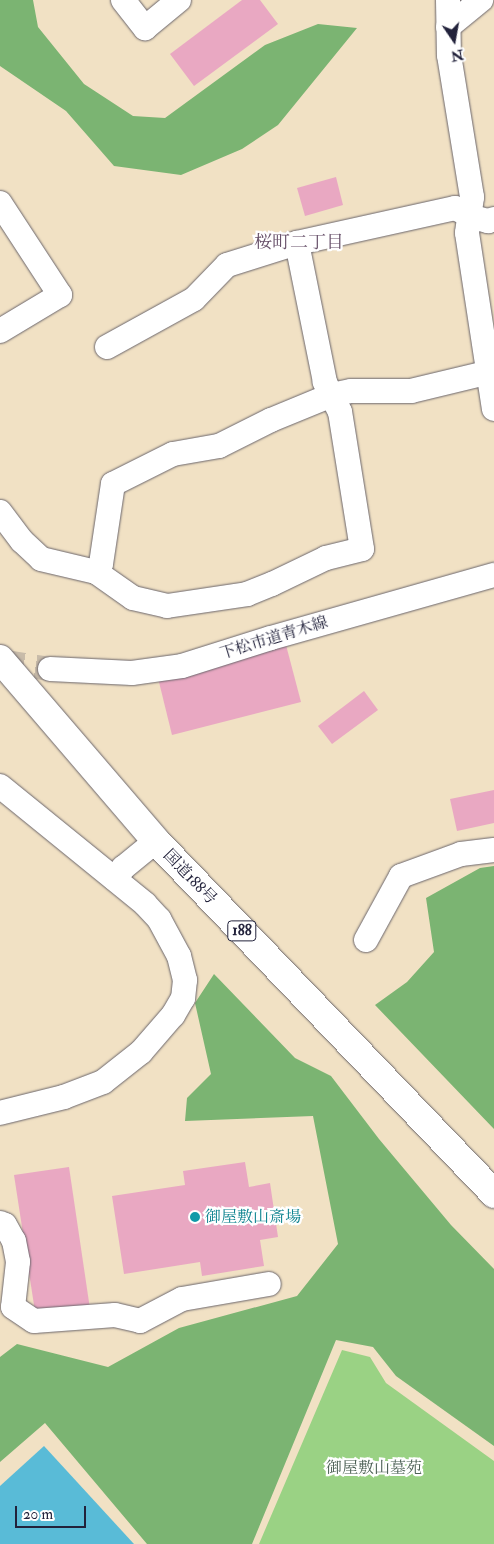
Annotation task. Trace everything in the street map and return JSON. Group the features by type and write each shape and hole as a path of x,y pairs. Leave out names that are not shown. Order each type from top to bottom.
{"highway":[{"name":"国道188号","path":"0,659 156,840 494,1194"}],"street":[{"path":"122,0 145,28 179,0"},
{"path":"448,0 449,55 472,197 467,233 490,372 494,409"},
{"path":"448,27 481,0"},
{"path":"0,203 60,294 0,331"},
{"path":"108,347 194,299 227,265 297,243 456,208 470,216 488,221 494,219"},
{"path":"0,512 22,541 41,559 96,572 133,598 167,606 247,594 326,558 362,549 340,412 325,382 297,243"},
{"path":"96,572 102,564 113,484 173,454 220,446 271,420 332,395 351,391 411,391 490,372"},
{"name":"下松市道青木線","path":"50,669 132,673 182,666 271,638 494,575"},
{"path":"0,786 145,904 159,919 179,956 185,980 183,998 173,1015 141,1052 103,1082 64,1097 0,1113"},
{"path":"114,878 156,840"},
{"path":"366,940 402,876 461,854 494,850"},
{"path":"0,1223 5,1224 14,1241 18,1262 7,1286 13,1307 34,1321 115,1316 140,1322 182,1299 269,1284"}],"green space":[{"path":"0,0 33,0 38,27 84,84 133,116 165,118 265,45 318,24 357,28 278,125 242,149 181,175 114,166 66,111 0,66"},
{"path":"494,866 494,1129 375,1005 407,982 434,952 426,898 480,868"},
{"path":"214,974 295,1058 331,1076 379,1139 451,1225 494,1269 494,1446 396,1376 373,1347 336,1340 252,1544 147,1544 45,1423 0,1462 0,1357 17,1344 108,1367 179,1328 297,1296 338,1244 313,1116 185,1121 187,1098 211,1074 195,1003"},
{"name":"御屋敷山墓苑","path":"342,1350 370,1357 386,1383 494,1461 494,1544 259,1544"}],"water":[{"path":"44,1446 134,1544 0,1544 0,1486"}],"building":[{"path":"242,0 260,0 278,24 194,86 170,54"},
{"path":"336,177 343,205 305,216 297,188"},
{"path":"286,645 301,702 172,735 158,678"},
{"path":"364,691 378,710 332,744 318,726"},
{"path":"494,790 494,823 457,831 450,799"},
{"name":"御屋敷山斎場","path":"245,1162 249,1187 270,1183 278,1237 260,1240 264,1266 202,1276 200,1262 124,1274 112,1196 185,1185 183,1171"},
{"path":"69,1167 90,1309 36,1318 14,1175"}],"tunnel":[{"path":"0,661 50,669"}],"place":[{"name":"御屋敷山斎場","path":"195,1217"}],"district":[{"name":"桜町二丁目","path":"299,243"}]}
